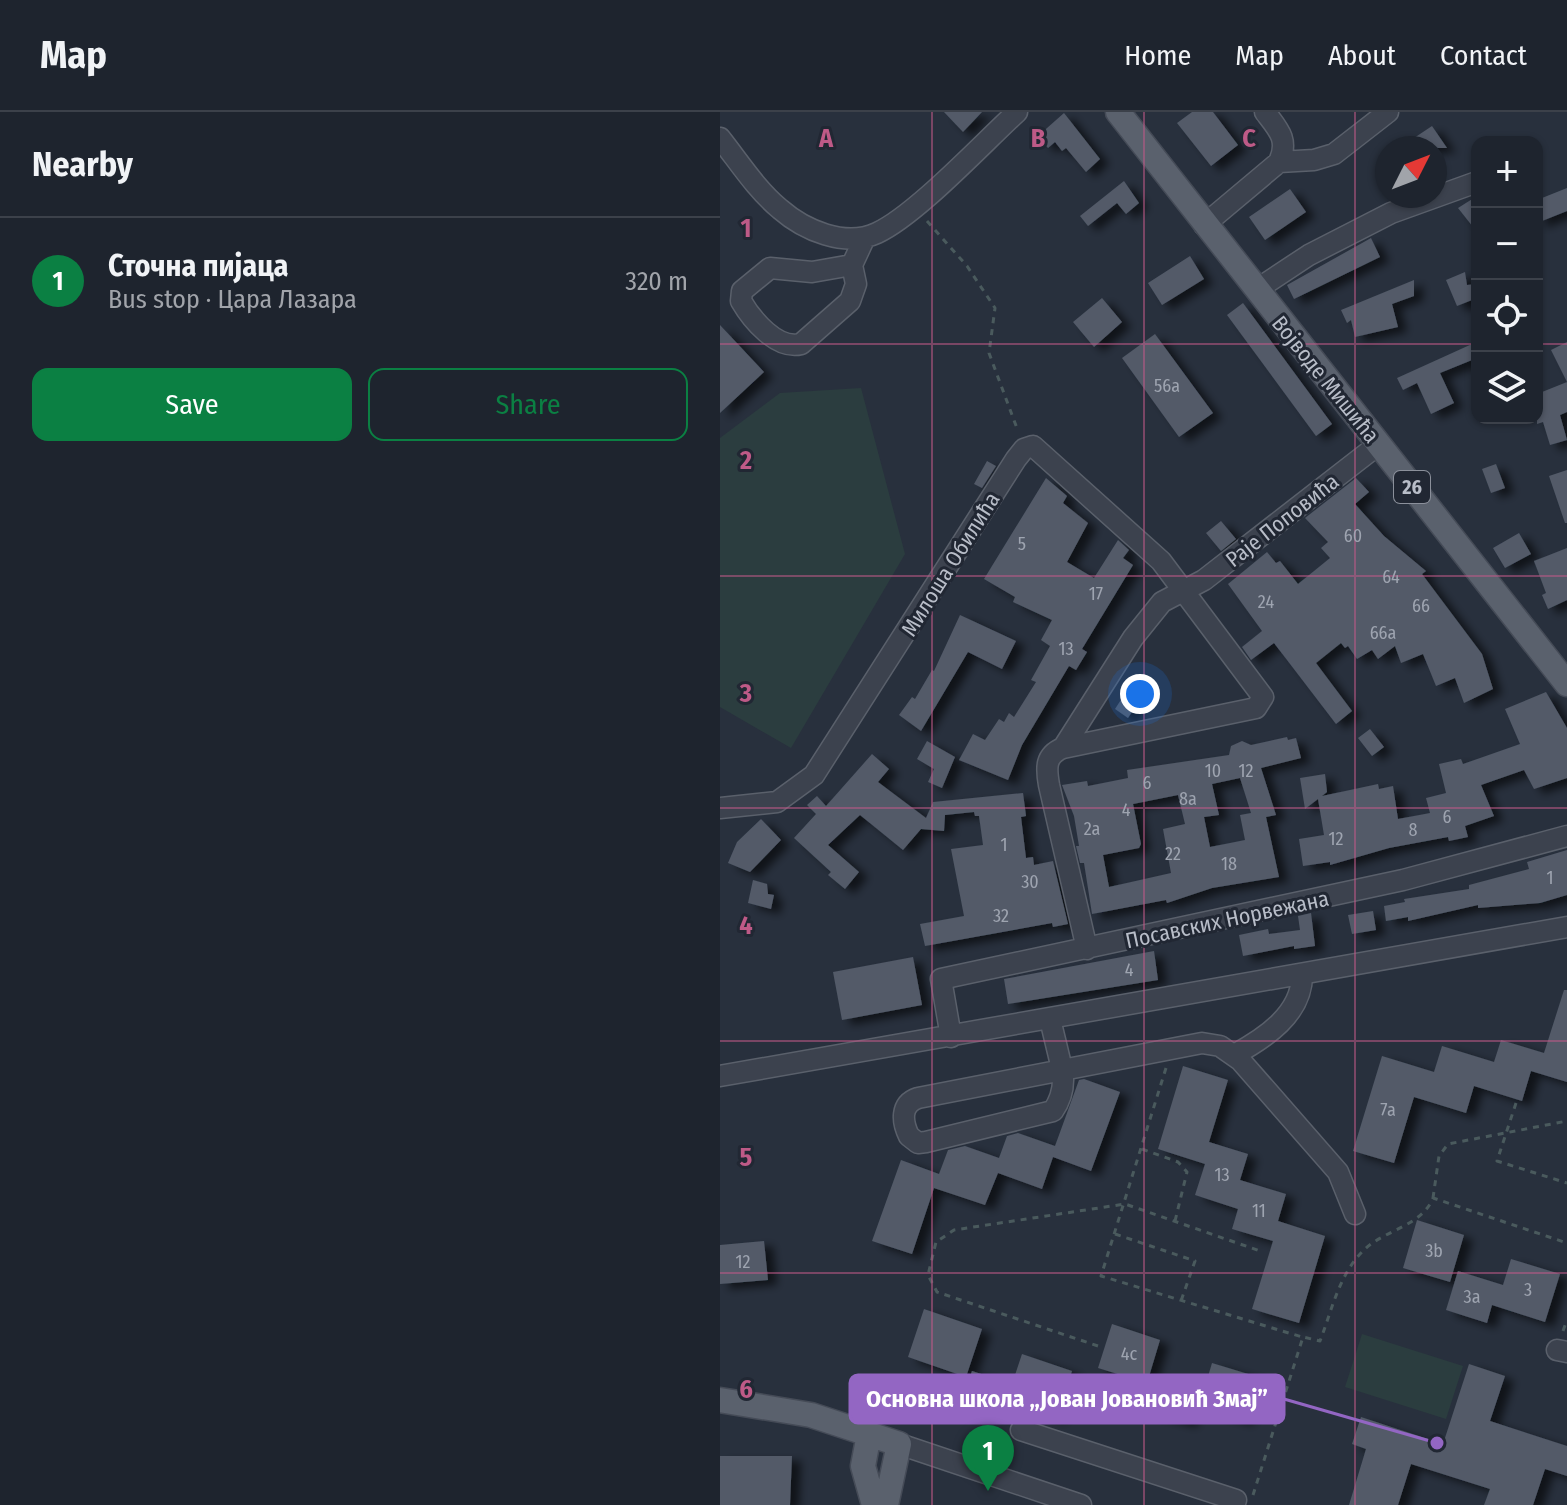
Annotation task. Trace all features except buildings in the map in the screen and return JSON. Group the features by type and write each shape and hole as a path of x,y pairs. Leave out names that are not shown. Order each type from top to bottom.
{"main road":[{"name":"Војводе Мишића","path":"1118,112 1567,684"},
{"path":"720,1400 800,1412 899,1444 886,1505"},
{"path":"869,1434 863,1466 874,1505"}],"street":[{"path":"720,138 762,192 795,221 828,234 865,237 878,233 913,206 1017,112"},
{"path":"1204,225 1279,162 1285,147 1281,133 1265,112"},
{"path":"1279,162 1314,160 1334,154 1388,112"},
{"path":"1256,290 1309,255 1391,213 1471,184"},
{"path":"852,265 824,271 770,268 742,291 741,301 765,330 784,344 798,345 850,301 856,284 852,265 865,237"},
{"name":"Раје Поповића","path":"1087,949 1046,767 1051,756 1063,748 1151,613 1183,590 1204,580 1379,444"},
{"path":"1024,449 1033,446 1045,454 1161,561 1260,693 1260,705 1063,748"},
{"name":"Милоша Обилића","path":"720,808 777,802 814,775 1024,449"},
{"name":"Посавских Норвежана","path":"951,1037 941,979 1403,880 1567,836"},
{"path":"720,1076 1567,927"},
{"path":"1234,1055 1284,1019 1296,1002 1302,975"},
{"path":"1050,1019 1062,1069 1062,1093 1048,1114 926,1142 913,1141 906,1129 904,1112 912,1100 1062,1069 1202,1043 1220,1046 1234,1055 1338,1172 1355,1214"},
{"path":"1021,1430 1235,1502"},
{"path":"899,1444 1081,1505"}],"path":[{"path":"913,206 990,297 995,308 989,353 1024,449"},
{"path":"1172,1049 1101,1276 1320,1341 1346,1270 1366,1248 1428,1211 1444,1147 1567,1121"},
{"path":"1516,1103 1497,1161 1567,1183"},
{"path":"1142,1149 1178,1162 1187,1172 1175,1221"},
{"path":"1433,1198 1567,1243"},
{"path":"1098,1346 937,1292 929,1281 936,1242 948,1231 1125,1204 1263,1252"},
{"path":"1115,1234 1195,1261 1181,1302"},
{"path":"1235,1502 1250,1504 1303,1337"}],"shaded area":[{"path":"861,388 905,554 791,748 720,707 720,438 780,393"},
{"path":"1362,1334 1463,1366 1446,1419 1345,1387"}],"place":[{"name":"Основна школа „Јован Јовановић Змај”","path":"1437,1443"},
{"name":"Сточна пијаца","path":"988,1491"}]}
